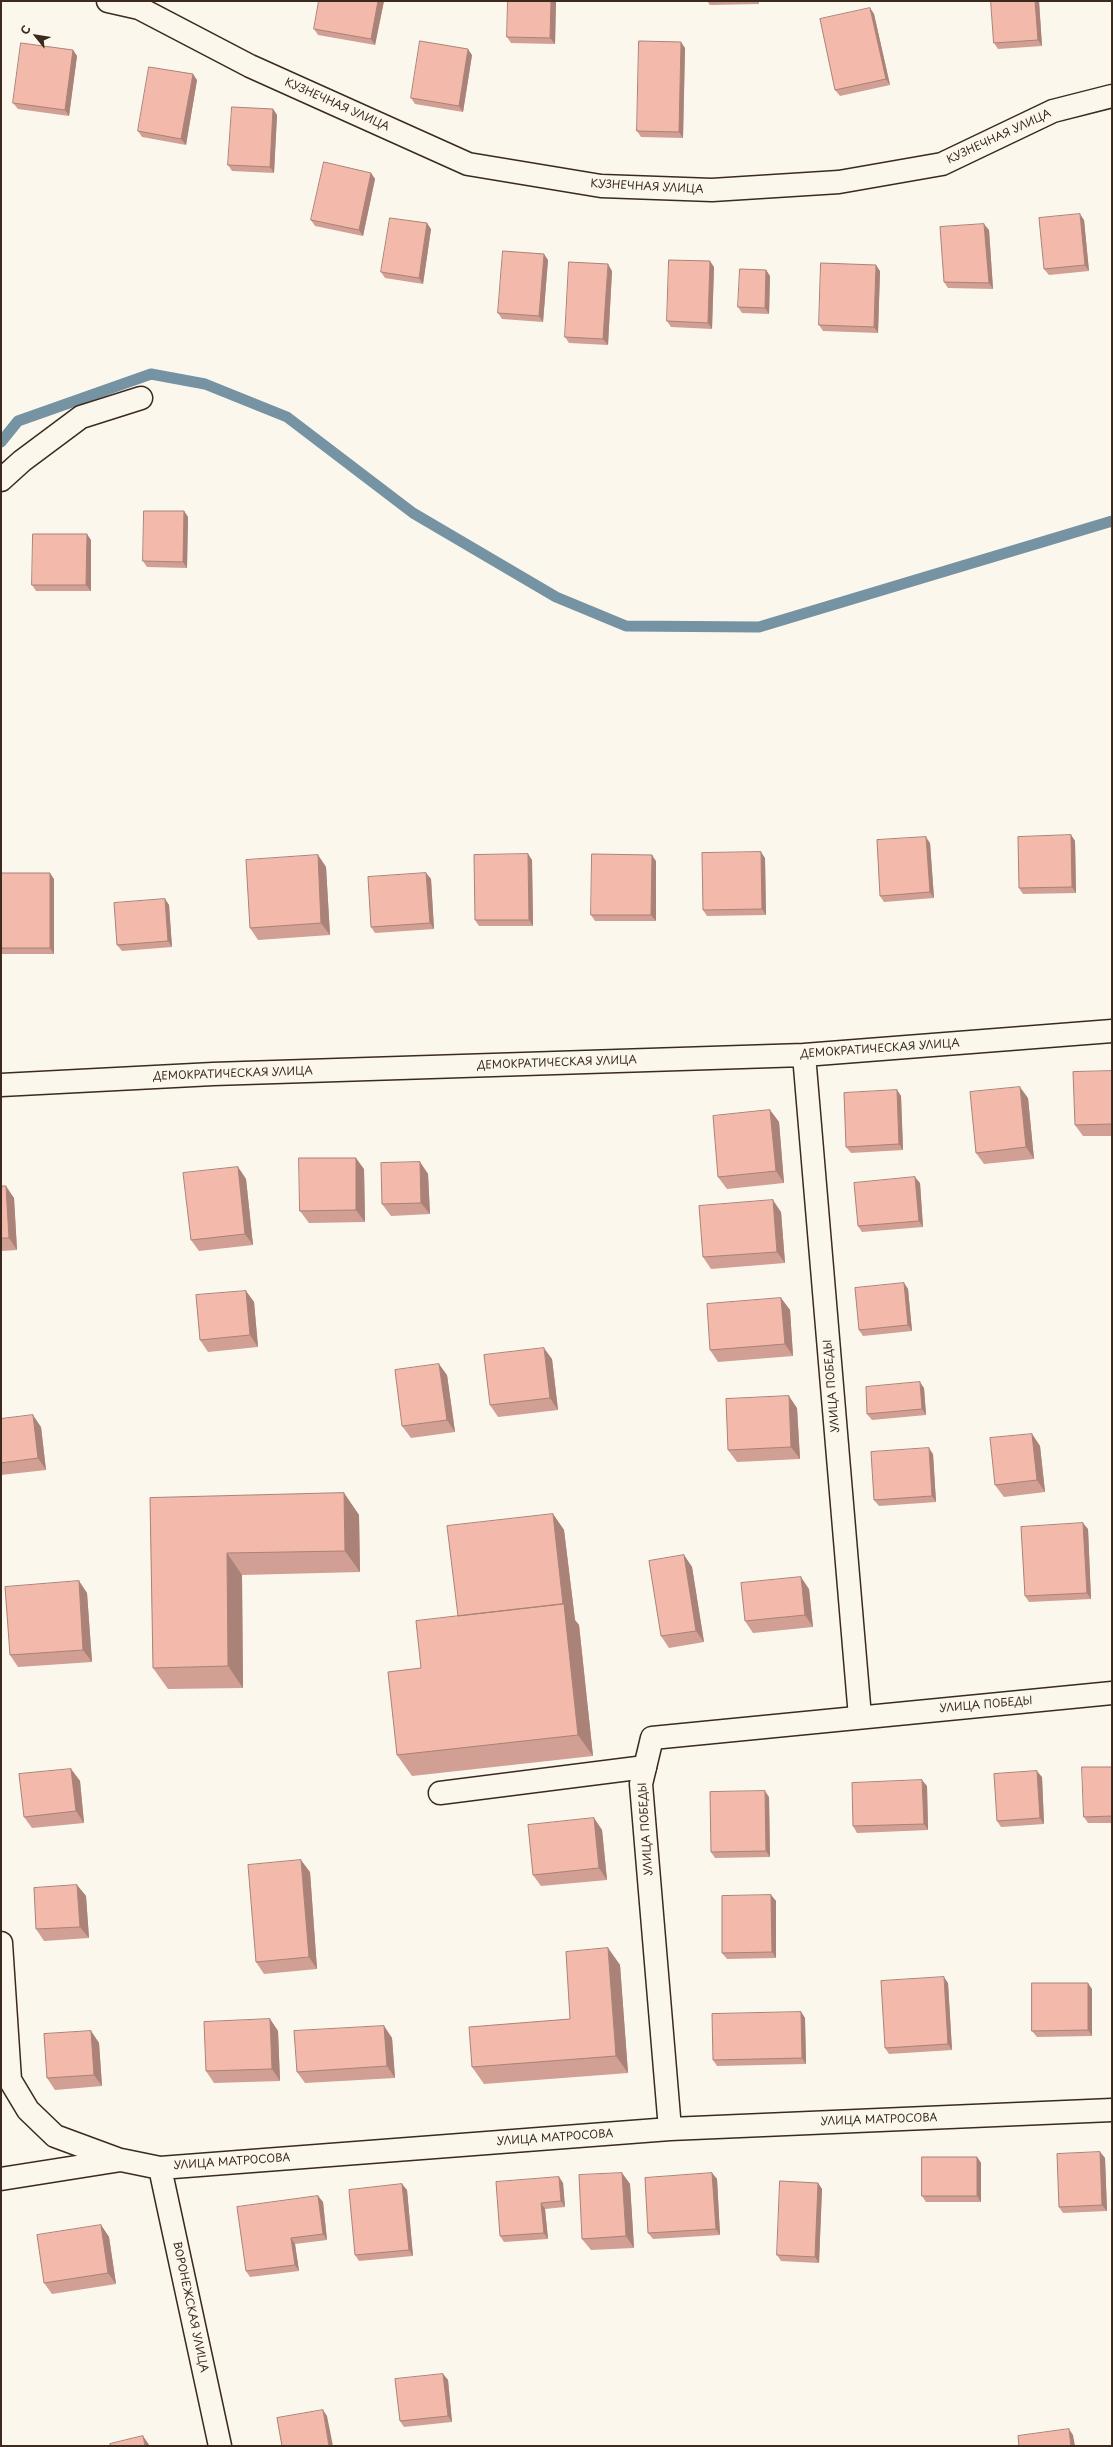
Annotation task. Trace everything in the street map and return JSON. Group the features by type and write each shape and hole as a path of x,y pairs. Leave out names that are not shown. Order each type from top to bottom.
{"street":[{"name":"КУЗНЕЧНАЯ УЛИЦА","path":"108,1 140,4 250,66 468,164 601,186 712,190 838,182 920,168 942,164 1053,111 1112,96"},
{"path":"1,480 22,461 81,416 141,398"},
{"name":"ДЕМОКРАТИЧЕСКАЯ УЛИЦА","path":"1,1085 220,1073 804,1055 1112,1031"},
{"name":"УЛИЦА ПОБЕДЫ","path":"804,1055 860,1717"},
{"name":"УЛИЦА ПОБЕДЫ","path":"670,2129 641,1784 652,1738 1112,1693"},
{"path":"440,1793 645,1768"},
{"path":"1,1942 10,2080 28,2110 55,2136 121,2160"},
{"name":"УЛИЦА МАТРОСОВА","path":"1,2179 121,2160 160,2168 670,2129 1112,2110"},
{"name":"ВОРОНЕЖСКАЯ УЛИЦА","path":"160,2168 220,2446"}],"building":[{"path":"319,1 378,1 371,39 314,29"},
{"path":"508,1 551,1 550,38 507,37"},
{"path":"991,1 1035,1 1038,40 994,43"},
{"path":"870,8 886,79 835,90 820,19"},
{"path":"420,41 468,49 459,106 411,98"},
{"path":"639,41 681,42 679,132 637,131"},
{"path":"21,43 73,50 65,110 13,103"},
{"path":"149,67 193,74 181,139 138,131"},
{"path":"232,107 273,109 270,167 228,165"},
{"path":"324,162 371,173 359,230 311,220"},
{"path":"1080,214 1085,265 1044,269 1039,218"},
{"path":"390,218 427,223 419,278 381,272"},
{"path":"984,224 989,283 944,282 940,227"},
{"path":"503,251 544,254 539,316 498,313"},
{"path":"669,260 710,261 708,323 667,321"},
{"path":"569,262 608,264 603,339 565,337"},
{"path":"821,263 876,265 874,327 819,325"},
{"path":"740,269 766,270 765,308 738,307"},
{"path":"144,511 184,511 183,562 143,561"},
{"path":"33,534 87,534 86,585 32,585"},
{"path":"1071,835 1072,887 1019,888 1018,837"},
{"path":"926,837 930,892 880,896 877,840"},
{"path":"761,852 762,909 703,910 702,853"},
{"path":"528,854 529,920 475,920 474,855"},
{"path":"592,854 652,855 651,915 591,915"},
{"path":"318,855 321,923 250,928 246,860"},
{"path":"1,873 50,873 50,948 1,948"},
{"path":"426,873 430,923 371,927 368,877"},
{"path":"165,899 168,941 117,945 114,903"},
{"path":"1112,1071 1112,1124 1075,1125 1073,1072"},
{"path":"1020,1087 1026,1147 976,1153 970,1092"},
{"path":"897,1090 899,1144 846,1147 844,1093"},
{"path":"770,1110 776,1171 718,1177 713,1116"},
{"path":"299,1158 356,1158 356,1210 300,1211"},
{"path":"420,1162 421,1203 382,1204 381,1163"},
{"path":"238,1167 245,1234 191,1240 183,1173"},
{"path":"915,1177 919,1221 858,1226 854,1183"},
{"path":"1,1186 6,1186 9,1238 1,1238"},
{"path":"773,1200 777,1252 703,1257 699,1206"},
{"path":"904,1283 908,1325 859,1330 855,1288"},
{"path":"246,1291 250,1335 200,1340 196,1295"},
{"path":"781,1298 785,1344 710,1350 707,1304"},
{"path":"544,1348 550,1398 490,1405 484,1355"},
{"path":"439,1364 447,1420 402,1426 395,1370"},
{"path":"920,1382 922,1409 867,1414 866,1387"},
{"path":"789,1396 791,1447 728,1450 726,1399"},
{"path":"33,1415 38,1458 1,1463 1,1419"},
{"path":"1032,1434 1037,1480 995,1485 990,1438"},
{"path":"929,1448 932,1496 874,1500 871,1452"},
{"path":"344,1493 345,1551 227,1553 228,1666 153,1668 150,1498"},
{"path":"553,1514 563,1604 458,1616 447,1526"},
{"path":"1083,1523 1087,1593 1025,1596 1021,1527"},
{"path":"684,1555 696,1631 661,1636 649,1561"},
{"path":"801,1577 805,1615 745,1621 741,1583"},
{"path":"79,1581 83,1650 10,1655 5,1587"},
{"path":"564,1604 578,1735 397,1755 388,1672 421,1668 416,1621"},
{"path":"1082,1767 1112,1767 1112,1816 1084,1817"},
{"path":"71,1769 76,1811 24,1817 19,1774"},
{"path":"1037,1771 1040,1818 997,1821 994,1774"},
{"path":"922,1780 924,1824 853,1826 852,1783"},
{"path":"765,1791 766,1851 711,1852 710,1792"},
{"path":"594,1818 599,1868 533,1875 528,1825"},
{"path":"301,1860 309,1957 256,1962 248,1865"},
{"path":"77,1885 80,1927 36,1929 34,1888"},
{"path":"771,1895 772,1952 722,1953 722,1896"},
{"path":"608,1948 616,2056 472,2067 469,2027 570,2019 566,1952"},
{"path":"944,1977 948,2044 885,2048 881,1981"},
{"path":"1032,1983 1088,1983 1088,2030 1032,2031"},
{"path":"801,2012 802,2058 713,2060 712,2014"},
{"path":"270,2019 272,2069 206,2071 204,2022"},
{"path":"384,2026 387,2066 297,2072 294,2031"},
{"path":"91,2031 94,2075 47,2078 44,2034"},
{"path":"1100,2152 1102,2205 1059,2207 1057,2154"},
{"path":"922,2157 977,2157 977,2196 922,2196"},
{"path":"622,2173 626,2236 582,2239 579,2175"},
{"path":"712,2173 716,2229 648,2233 645,2178"},
{"path":"559,2177 561,2201 541,2203 544,2233 500,2236 496,2182"},
{"path":"780,2181 818,2183 815,2257 777,2255"},
{"path":"402,2184 409,2250 355,2255 349,2190"},
{"path":"318,2196 323,2234 291,2238 295,2265 246,2271 237,2207"},
{"path":"101,2225 108,2273 44,2283 37,2235"},
{"path":"443,2374 448,2416 400,2421 395,2379"},
{"path":"323,2410 329,2446 282,2446 277,2418"},
{"path":"1069,2429 1071,2446 1019,2446 1018,2436"},
{"path":"143,2436 145,2446 110,2446 110,2444"}],"waterway":[{"path":"1,442 18,421 151,374 205,384 287,417 413,513 556,597 626,626 759,627 1112,521"}]}
